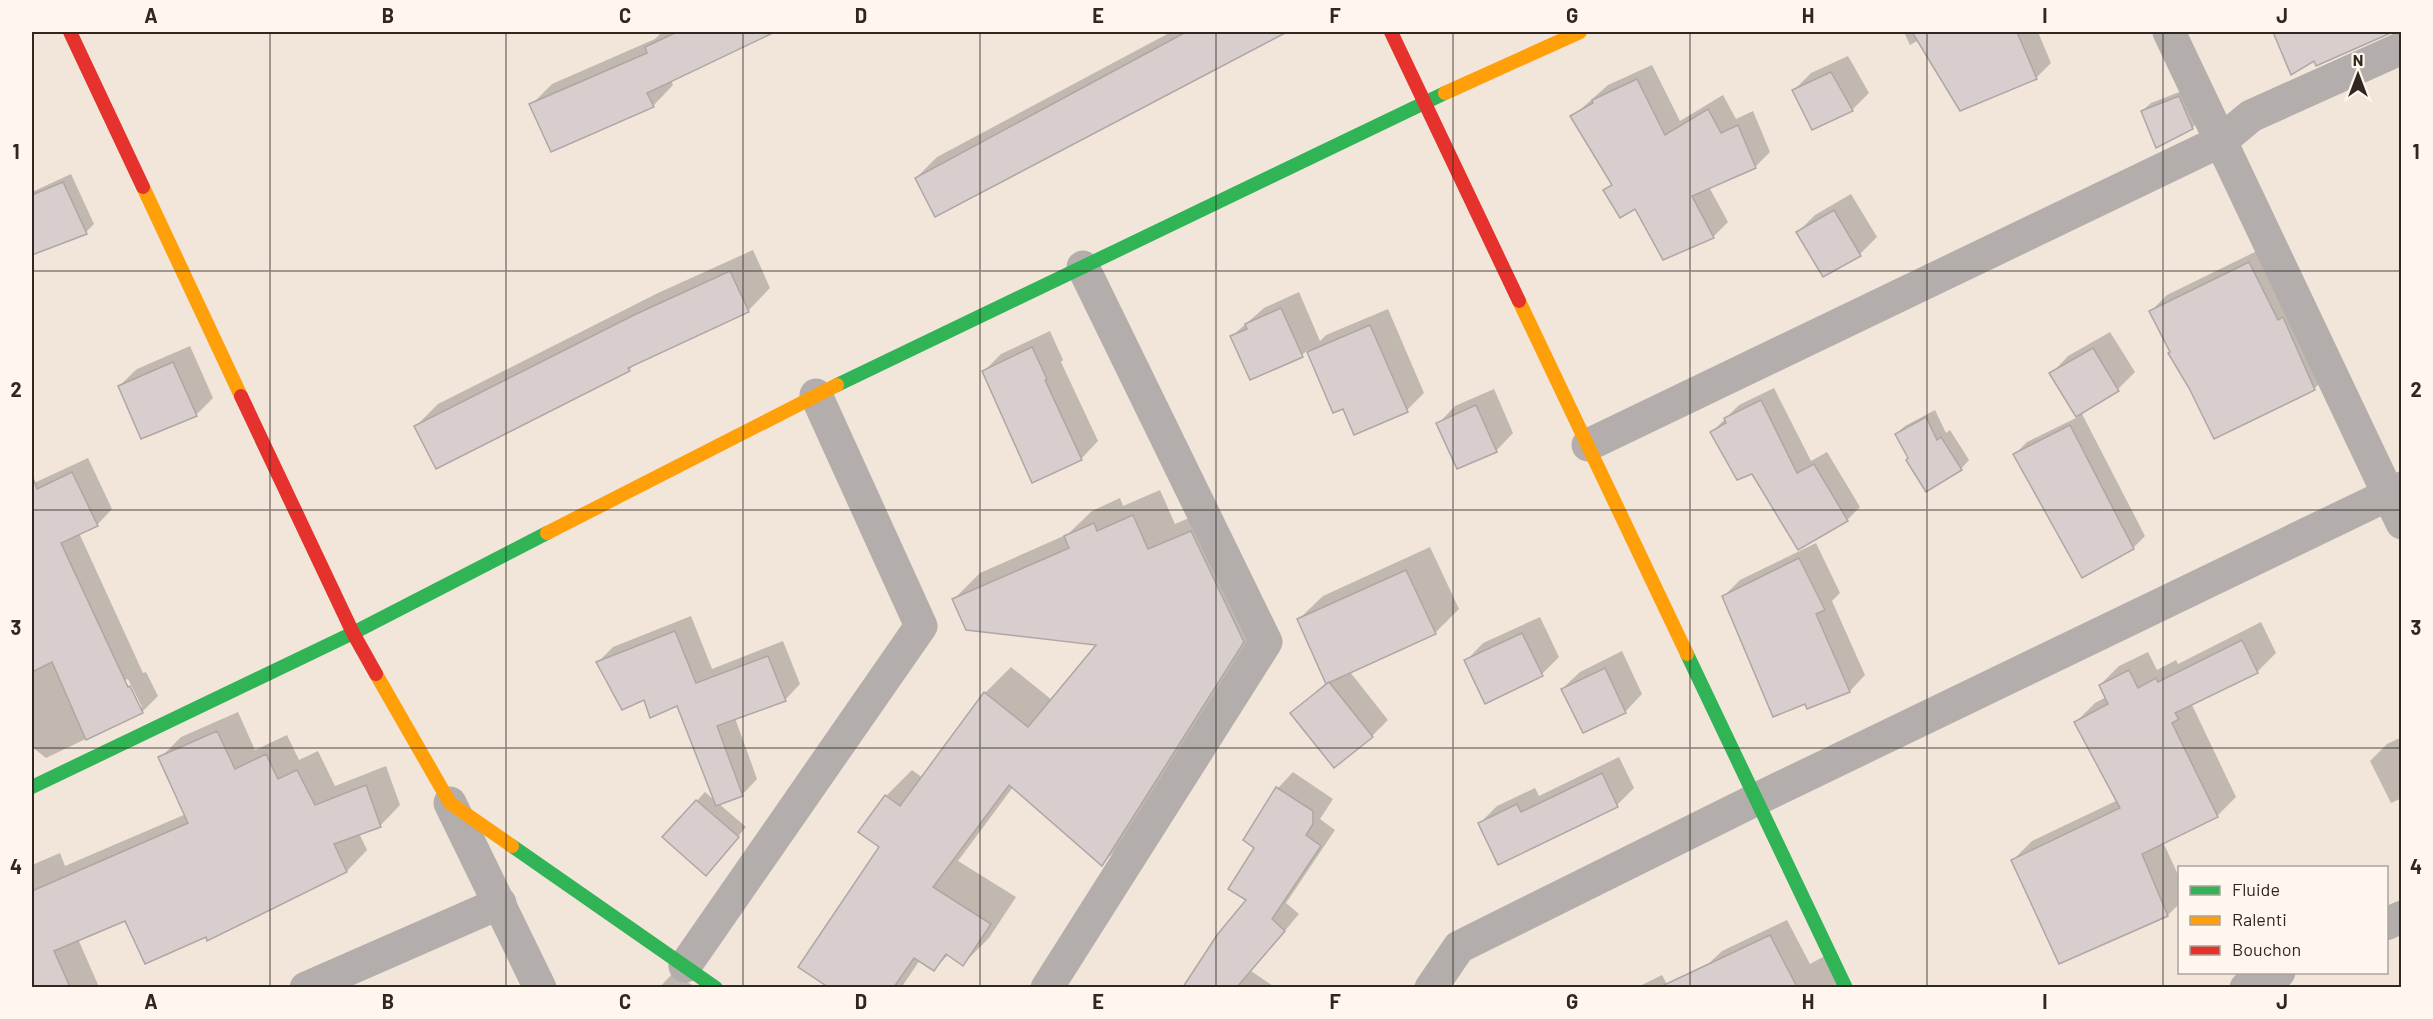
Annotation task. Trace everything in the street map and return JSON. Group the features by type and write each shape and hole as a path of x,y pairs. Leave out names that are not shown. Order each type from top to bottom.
{"street":[{"path":"70,32 353,633 450,803 540,987"},
{"path":"1391,32 1846,987"},
{"path":"32,787 353,633 816,395 1424,102 1580,32"},
{"path":"1431,987 1459,947 1757,799 2397,502 2169,32"},
{"path":"1588,445 2221,141 2251,116 2402,48"},
{"path":"1047,987 1266,642 1083,267"},
{"path":"685,966 921,626 816,395"},
{"path":"450,803 716,987"},
{"path":"306,987 500,903"},
{"path":"2388,923 2402,917"},
{"path":"2246,987 2276,974"}],"building":[{"path":"677,32 775,32 647,93 654,107 551,152 529,104 647,53 645,47"},
{"path":"1186,32 1287,32 935,217 915,178"},
{"path":"1912,32 2017,32 2037,79 1960,111"},
{"path":"2273,32 2393,32 2316,66 2314,61 2291,75"},
{"path":"1831,72 1853,111 1812,130 1792,90"},
{"path":"1637,79 1665,135 1708,109 1721,133 1738,125 1756,168 1692,196 1714,238 1663,260 1635,209 1620,218 1603,190 1612,185 1570,116 1593,103 1592,100"},
{"path":"2179,96 2193,129 2156,148 2141,111"},
{"path":"63,182 87,234 32,255 32,195"},
{"path":"1834,210 1861,256 1823,277 1796,232"},
{"path":"2249,262 2278,320 2283,317 2315,390 2214,439 2189,388 2168,353 2170,352 2149,311"},
{"path":"730,271 749,312 628,368 630,371 436,469 414,426 634,315"},
{"path":"1281,308 1303,357 1250,380 1230,336 1247,329 1245,324"},
{"path":"1370,325 1408,412 1354,435 1343,409 1333,413 1307,352"},
{"path":"1032,347 1082,460 1032,483 982,371"},
{"path":"2093,348 2119,391 2076,417 2049,373"},
{"path":"173,362 197,416 141,439 118,386"},
{"path":"1761,400 1797,473 1814,464 1848,521 1798,550 1752,474 1737,480 1710,432 1726,423 1724,418"},
{"path":"1476,405 1497,452 1457,469 1436,423"},
{"path":"1926,417 1937,440 1941,437 1962,470 1926,492 1906,460 1908,458 1895,434"},
{"path":"2070,425 2134,549 2082,578 2013,454"},
{"path":"72,472 98,526 61,543 128,687 130,686 143,713 86,740 52,662 32,672 32,475 37,489"},
{"path":"1133,515 1148,549 1191,531 1244,642 1102,866 1009,785 933,887 991,924 963,966 946,954 934,971 914,958 894,987 828,987 798,967 879,847 858,832 885,795 900,806 984,692 1028,727 1096,645 966,630 952,599 1069,548 1064,536 1094,523 1097,531"},
{"path":"1799,558 1825,610 1816,614 1850,692 1807,709 1805,704 1773,717 1722,596"},
{"path":"1406,570 1436,634 1326,684 1297,619"},
{"path":"675,631 696,683 768,656 786,701 717,726 743,796 716,806 677,706 650,718 644,700 622,710 596,662"},
{"path":"1522,633 1543,676 1485,704 1464,660"},
{"path":"2242,640 2258,673 2175,713 2179,719 2172,723 2218,817 2142,854 2168,916 2059,964 2011,860 2120,808 2074,722 2108,704 2099,685 2129,670 2138,688 2156,678 2158,682"},
{"path":"1605,668 1626,713 1583,733 1561,689"},
{"path":"1329,682 1373,737 1334,768 1290,713"},
{"path":"217,731 235,769 266,754 278,779 297,770 315,805 366,785 381,827 334,844 347,872 207,941 206,937 145,964 125,921 54,951 70,987 32,987 32,891 188,823 158,757"},
{"path":"1602,773 1618,807 1498,865 1478,823 1517,804 1521,812"},
{"path":"1276,787 1313,811 1313,824 1306,835 1321,846 1272,919 1285,931 1237,987 1183,987 1217,935 1246,900 1228,889 1254,848 1243,840"},
{"path":"696,800 739,837 706,876 662,837"},
{"path":"1770,935 1797,987 1660,987"}],"traffic: fast":[{"path":"837,385 1445,93"},
{"path":"32,787 353,633 547,533"},
{"path":"1687,654 1846,988"},
{"path":"512,846 716,988"}],"traffic: slow":[{"path":"1445,93 1580,32"},
{"path":"143,187 241,396"},
{"path":"1519,301 1687,654"},
{"path":"547,533 837,385"},
{"path":"376,674 450,803 512,846"}],"traffic: jam":[{"path":"70,32 143,187"},
{"path":"1391,32 1519,301"},
{"path":"241,396 353,633 376,674"}]}
